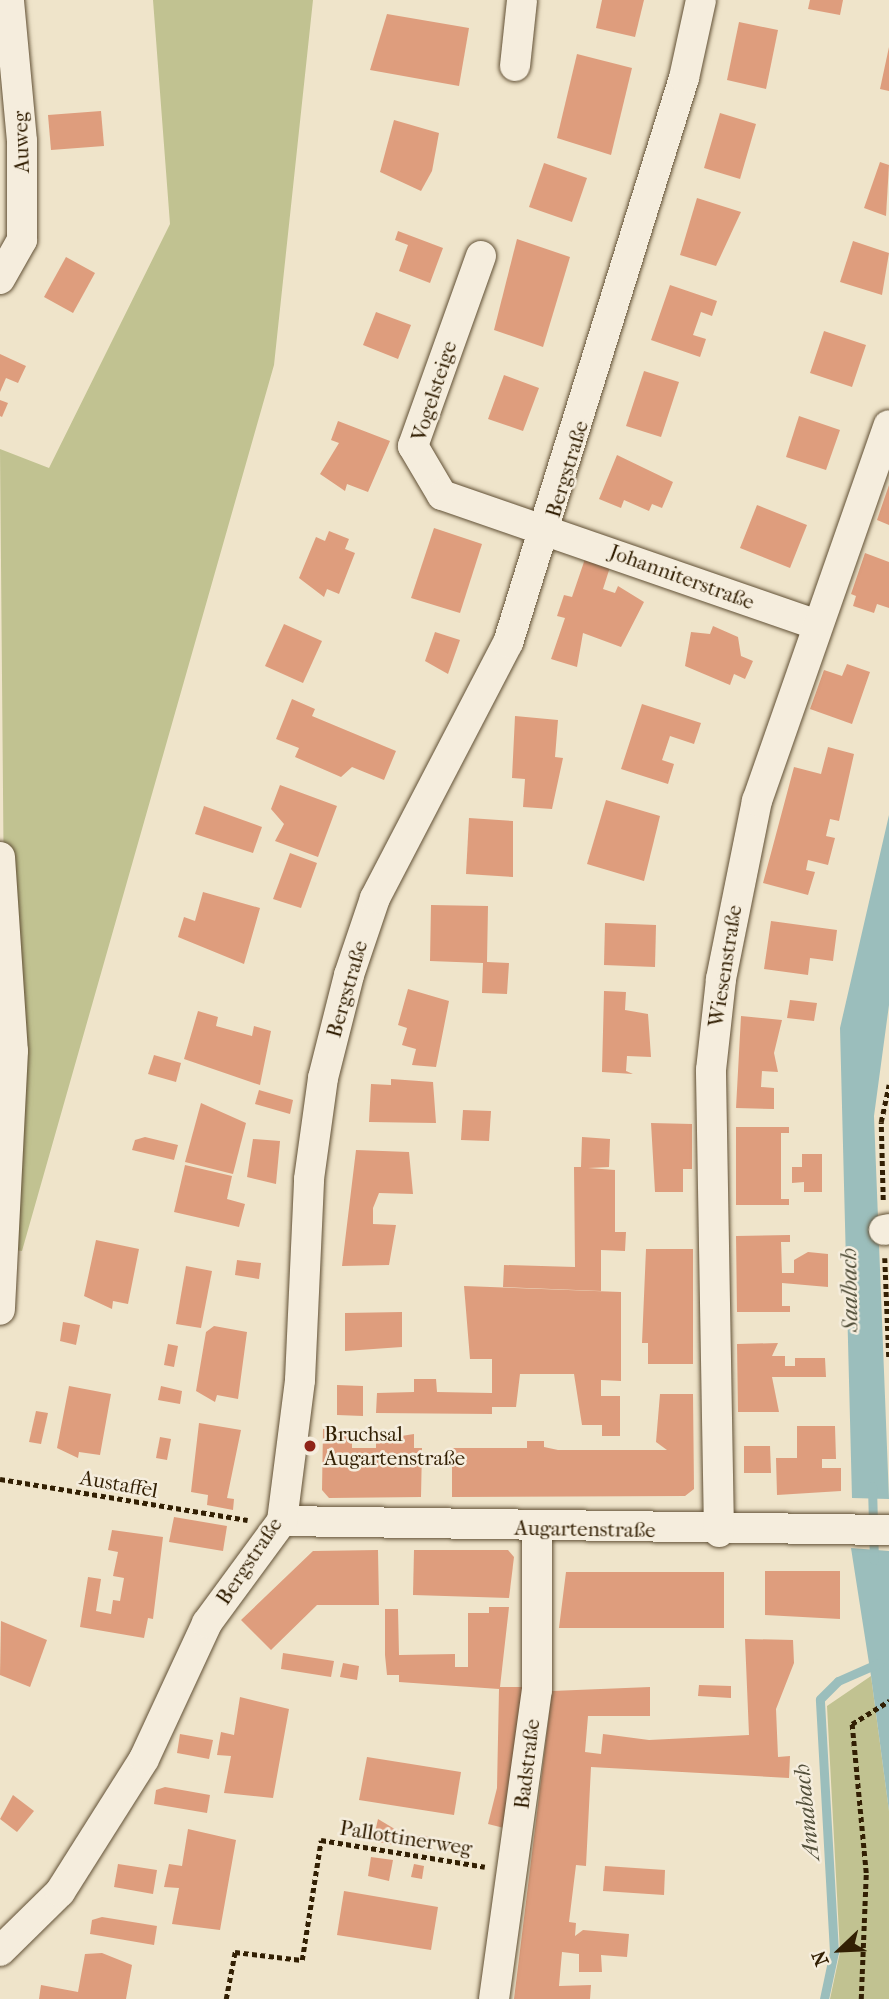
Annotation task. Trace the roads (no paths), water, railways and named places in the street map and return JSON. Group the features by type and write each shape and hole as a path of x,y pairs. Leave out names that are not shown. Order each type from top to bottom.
{"street":[{"name":"Auweg","path":"0,279 22,240 22,141 9,0"},
{"path":"515,66 522,0"},
{"name":"Bergstraße","path":"0,1951 60,1892 144,1759 207,1623 282,1521 300,1380 309,1179 324,1078 349,975 375,898 509,643 549,530 684,78 701,0"},
{"name":"Vogelsteige","path":"481,256 413,446 442,495 549,530"},
{"name":"Wiesenstraße","path":"719,1532 710,1070 734,905 757,801 815,624 889,425"},
{"name":"Johanniterstraße","path":"549,530 815,624"},
{"path":"0,857 13,1052 0,1310"},
{"name":"Augartenstraße","path":"282,1521 719,1532 889,1530"},
{"name":"Badstraße","path":"494,1999 537,1690 537,1528"}],"water":[{"path":"889,815 889,1005 874,1116 889,1499 852,1498 840,1028"},
{"path":"851,1548 889,1551 889,1811 871,1676"}],"waterway":[{"name":"Saalbach","path":"872,1486 874,1560"},
{"name":"Annabach","path":"824,1999 834,1952 820,1699 838,1681 879,1663"}],"place":[{"name":"Bruchsal Augartenstraße","path":"310,1446"}]}
